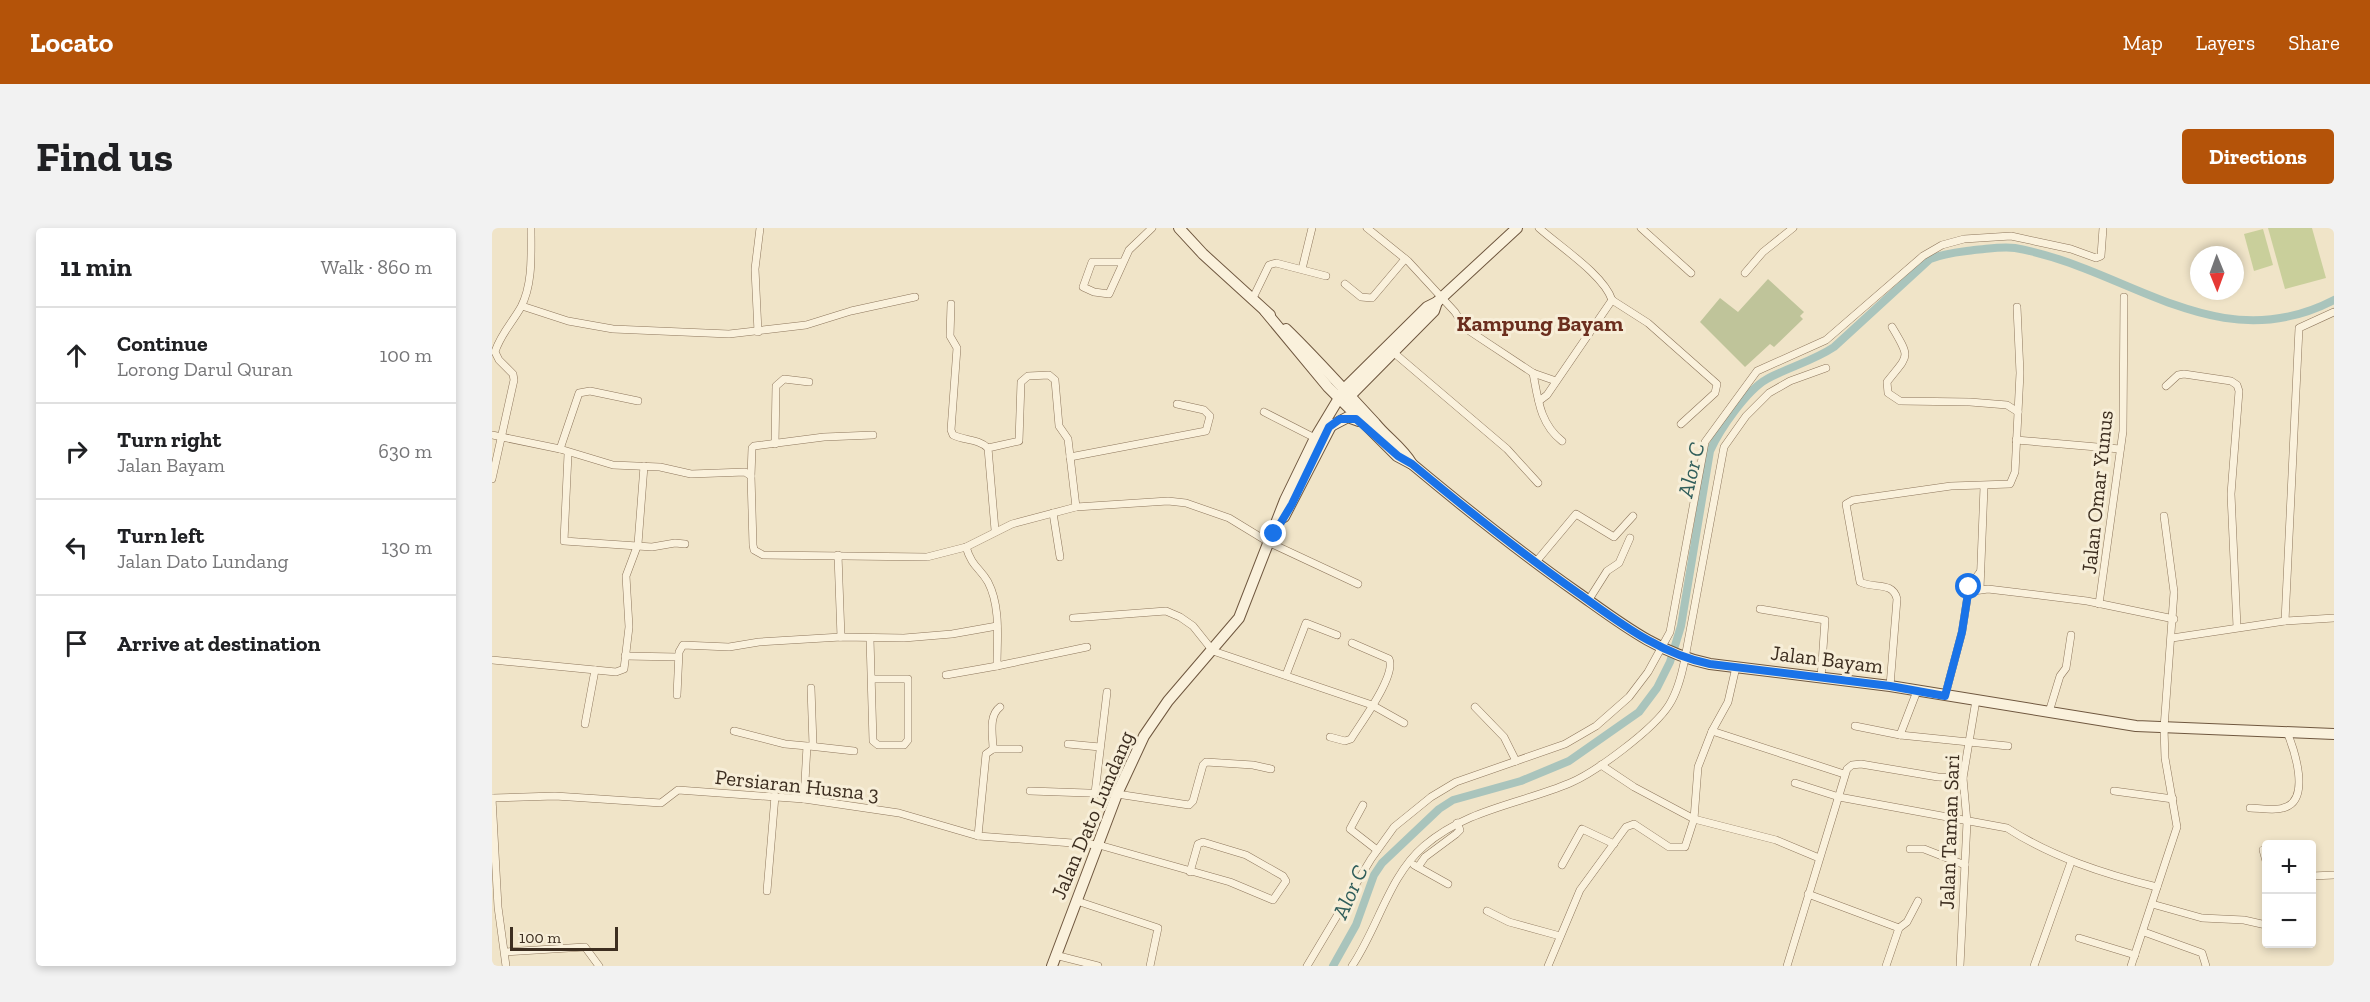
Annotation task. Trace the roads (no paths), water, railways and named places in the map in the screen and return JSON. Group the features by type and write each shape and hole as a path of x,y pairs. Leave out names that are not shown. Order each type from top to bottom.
{"main road":[{"path":"1179,228 1252,300 1320,362 1345,396"},
{"name":"Jalan Dato Lundang","path":"1272,538 1292,504 1326,427 1345,396 1427,307 1440,300 1517,228"},
{"name":"Jalan Dato Lundang","path":"1369,370 1393,352 1434,311 1440,300"},
{"path":"1265,311 1328,387 1345,396"},
{"path":"1320,362 1346,375 1369,370 1362,394 1373,428"},
{"path":"1326,427 1329,408 1328,387"},
{"name":"Jalan Bayam","path":"1345,396 1373,428 1405,451 1412,464 1534,563 1588,601 1665,649 1683,657 1736,667 1890,686 2164,728 2334,734"},
{"path":"1326,427 1348,417 1373,428"},
{"name":"Jalan Dato Lundang","path":"1054,960 1117,794 1155,718 1239,618 1285,500 1315,438 1326,427"}],"street":[{"path":"492,479 513,374 499,360 495,352 498,342 522,306 531,263 531,228"},
{"path":"758,332 755,269 760,228"},
{"path":"1123,262 1092,262 1083,287 1094,292 1109,294 1129,250 1152,228"},
{"path":"1302,269 1312,228"},
{"path":"1366,228 1405,259 1465,328 1533,374 1556,381"},
{"path":"1539,228 1591,273 1610,293 1612,300 1648,323 1717,384 1715,393 1681,424"},
{"path":"1641,228 1691,273"},
{"path":"1745,273 1763,252 1793,228"},
{"path":"1995,228 1998,236"},
{"path":"1307,966 1377,850 1394,827 1431,797 1478,772 1565,744 1596,726 1629,697 1648,672 1665,649 1670,632 1705,442 1752,376 1764,366 1826,340 1931,249 1964,239 1998,236 2024,238 2071,249 2096,258 2101,256 2103,228"},
{"path":"1345,284 1361,297 1372,298 1405,259"},
{"path":"1252,300 1269,265 1276,263 1326,276"},
{"path":"522,306 568,321 613,329 729,334 806,325 851,311 915,297"},
{"name":"Jalan Omar Yunus","path":"2099,603 2124,421 2122,312 2124,297"},
{"path":"1539,401 1547,395 1612,300"},
{"path":"951,304 950,336 957,348 951,430 953,435 958,438 980,441 988,447 1019,441 1021,382 1028,376 1049,375 1055,380 1059,426 1068,439 1076,507"},
{"path":"1890,686 1896,591 1891,587 1860,582 1846,504 1853,500 1951,486 2007,487 2013,481 2020,342 2017,308"},
{"path":"2285,621 2299,328 2334,312"},
{"path":"1892,327 1906,353 1905,360 1887,382 1888,393 1900,401 2007,405 2018,411"},
{"path":"1393,352 1507,449 1538,483"},
{"path":"1353,966 1409,862 1424,846 1457,823 1489,808 1569,783 1600,765 1648,727 1669,706 1680,682 1724,447 1746,416 1769,393 1790,381 1826,368"},
{"path":"1533,374 1548,427 1562,441"},
{"path":"2166,386 2178,375 2184,374 2231,381 2240,391 2231,494 2237,627"},
{"path":"775,444 777,386 784,379 808,382"},
{"path":"560,449 579,393 590,391 638,401"},
{"path":"1070,457 1206,431 1210,416 1204,410 1177,404"},
{"path":"1264,412 1315,438"},
{"path":"492,435 560,449 568,454 613,465 660,466 691,474 738,472 751,476"},
{"path":"873,435 824,437 752,448 754,550 763,555 774,556 927,557 966,548 995,530 1053,513 1076,507 1145,500 1186,503 1229,518 1358,584"},
{"path":"2016,440 2120,449"},
{"path":"988,447 995,530"},
{"path":"568,454 564,541 638,544 652,547 675,543 685,544"},
{"path":"492,660 623,671 629,627 626,576 638,544 644,466"},
{"path":"1980,589 1984,487"},
{"path":"1053,513 1060,557"},
{"path":"1534,563 1576,514 1614,537 1634,516"},
{"path":"2131,966 2175,840 2177,817 2165,758 2164,728 2174,619 2171,562 2164,516"},
{"path":"1588,601 1607,571 1619,563 1630,538"},
{"path":"966,548 970,561 988,581 993,593 997,666"},
{"path":"838,555 841,638"},
{"path":"1945,696 1962,632 1968,592 1980,572"},
{"path":"1968,592 1980,589 2099,603 2124,611 2174,619"},
{"path":"1760,609 1825,620 1821,678"},
{"path":"1073,618 1166,611 1193,626 1213,651 1372,705 1404,723"},
{"path":"2172,638 2285,621 2334,618"},
{"path":"1286,675 1306,623 1337,635"},
{"path":"677,695 679,649 686,645 729,646 759,642 952,634 996,626"},
{"path":"2049,712 2060,676 2066,668 2071,635"},
{"path":"870,639 873,741 879,745 904,745 908,740 908,679 872,679"},
{"path":"1330,737 1349,741 1384,685 1391,664 1389,659 1352,643"},
{"path":"946,675 1087,647"},
{"path":"625,656 678,657"},
{"path":"1548,966 1580,890 1626,827 1634,824 1669,847 1680,849 1687,842 1694,819 1698,767 1712,731 1728,702 1736,667"},
{"path":"585,724 596,670"},
{"path":"804,800 810,746 811,688"},
{"path":"1900,735 1917,691"},
{"path":"1095,793 1107,692"},
{"name":"Jalan Taman Sari","path":"1960,966 1967,822 1963,778 1976,700"},
{"path":"993,749 993,719 995,711 1000,707"},
{"path":"1475,707 1504,737 1516,761"},
{"path":"1856,726 1900,735 2008,746"},
{"path":"734,730 785,744 854,751"},
{"path":"1712,731 1745,739 1844,774"},
{"path":"2250,808 2278,809 2286,808 2292,803 2300,768 2287,732"},
{"path":"1068,744 1100,747"},
{"path":"978,836 986,754 993,749 1019,749"},
{"path":"1030,791 1117,794 1189,805 1193,801 1206,762 1253,765 1270,769"},
{"path":"1787,966 1802,924 1808,894 1839,797 1844,774 1852,765 1861,764 1938,777 1963,778"},
{"path":"1600,765 1634,787 1694,819 1776,840 1819,858"},
{"path":"1795,783 1839,797 2007,828 2029,843 2054,852 2071,862 2157,887"},
{"name":"Persiaran Husna 3","path":"492,798 555,796 661,802 678,790 775,796 899,813 978,836 1099,845 1190,872 1230,882 1273,900 1285,883 1283,876 1246,855 1203,842 1198,844 1190,872"},
{"path":"2114,791 2173,799"},
{"path":"767,891 775,796"},
{"path":"492,798 498,906 506,966"},
{"path":"1363,805 1350,829 1377,850"},
{"path":"1418,867 1425,857 1460,830 1457,823"},
{"path":"1562,865 1582,829 1614,844"},
{"path":"1910,849 1924,849 1965,865"},
{"path":"1409,862 1448,884"},
{"path":"2034,966 2071,862"},
{"path":"2316,876 2334,875"},
{"path":"1808,894 1899,928"},
{"path":"1077,901 1158,928 1150,966"},
{"path":"1886,966 1899,928 1907,922 1918,901"},
{"path":"2152,904 2202,918 2244,920 2262,924"},
{"path":"1487,911 1509,922 1560,936"},
{"path":"2144,932 2202,953 2206,966"},
{"path":"2079,938 2135,955"},
{"path":"505,952 585,947 599,966"},
{"path":"1054,960 1098,966"}],"waterway":[{"name":"Alor C","path":"1333,966 1356,925 1374,875 1382,863 1439,809 1453,800 1521,781 1569,761 1639,712 1657,688 1670,662 1681,626 1710,451 1720,432 1759,384 1834,347 1930,259 1963,251 2000,247 2015,248 2056,258 2172,304 2211,315 2250,320 2291,316 2334,300"}],"district":[{"name":"Kampung Bayam","path":"1540,323"}]}
